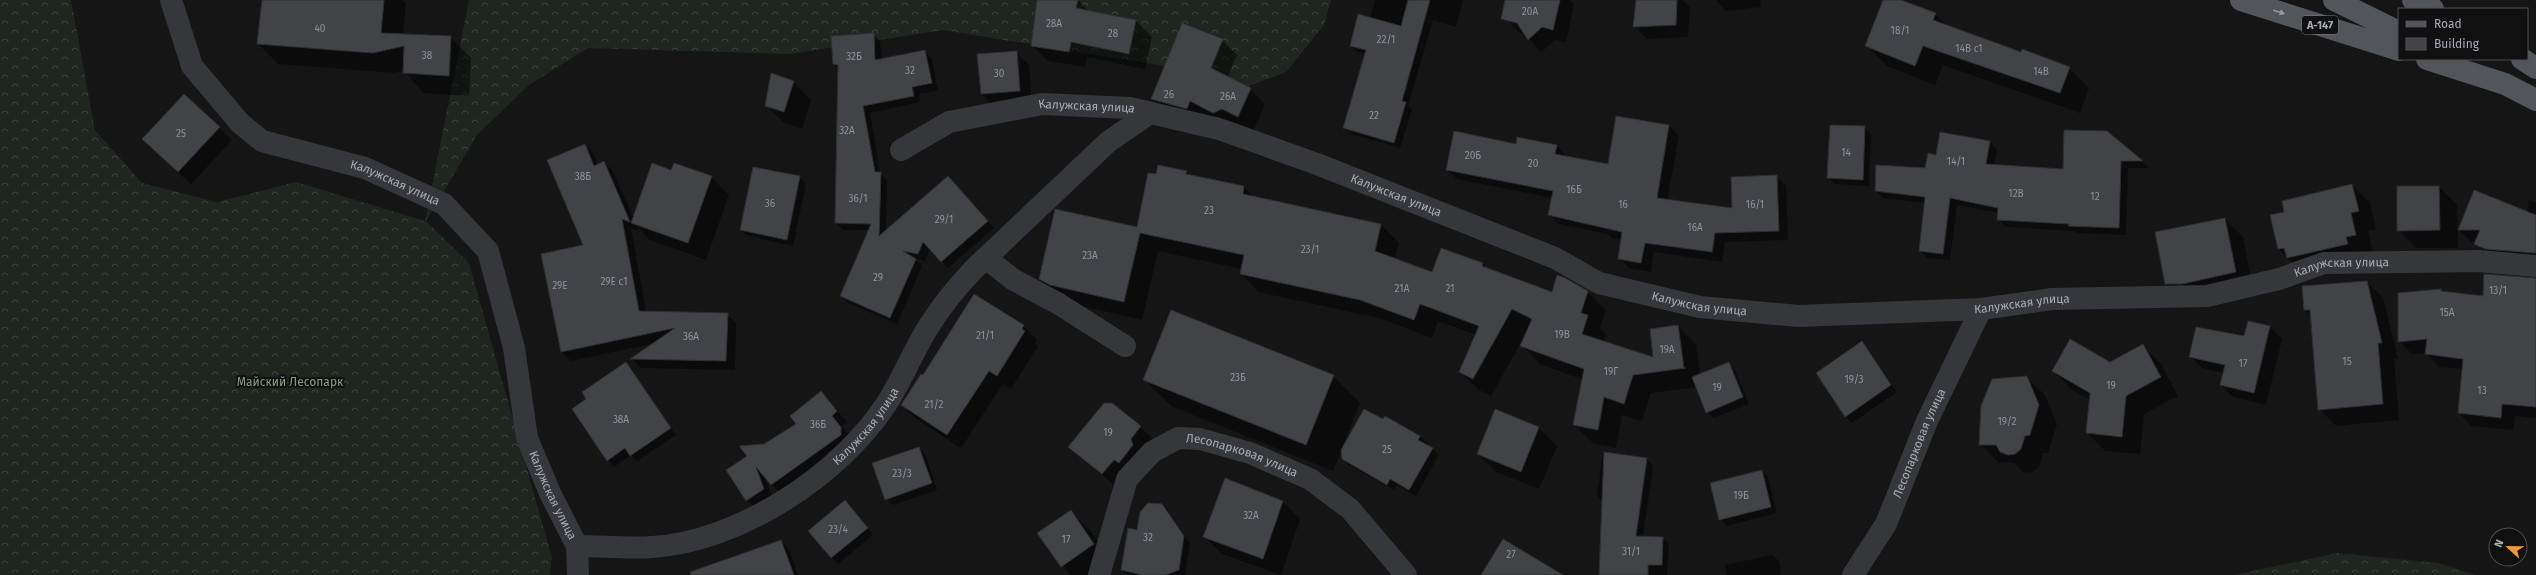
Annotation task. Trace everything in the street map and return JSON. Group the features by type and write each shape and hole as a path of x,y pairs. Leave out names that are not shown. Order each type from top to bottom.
{"main road":[{"name":"А-147","path":"2242,0 2398,50"},
{"path":"2334,0 2398,32"},
{"path":"2413,0 2430,8"},
{"path":"2430,60 2504,84"},
{"path":"2456,60 2536,100"},
{"path":"2524,60 2536,68"}],"street":[{"name":"Калужская улица","path":"171,0 192,66 240,123 262,140 365,168 444,204 488,252 514,348 527,438 550,493 577,546 652,547 669,545 731,529 786,500 848,451 886,403 929,326 954,290 1108,142 1150,113"},
{"name":"Калужская улица","path":"901,150 949,122 1042,104 1130,108 1219,129 1317,164 1555,258 1599,282 1700,307 1798,316 1981,309 2052,299 2207,296 2279,279 2324,263 2479,261 2536,266"},
{"path":"987,259 1014,280 1059,304 1125,346"},
{"name":"Лесопарковая улица","path":"1853,575 1886,524 1927,421 1981,309"},
{"name":"Лесопарковая улица","path":"1099,575 1127,479 1152,452 1178,438 1200,439 1250,453 1310,479 1350,509 1406,575"},
{"path":"577,546 578,575"}],"green space":[{"name":"Майский Лесопарк","path":"0,0 71,0 95,130 142,183 217,202 296,182 425,221 469,0 1331,0 1324,25 1286,72 1238,90 1184,69 943,30 790,54 588,48 529,85 477,135 426,221 469,263 552,558 550,575 0,575"},
{"path":"2337,553 2438,563 2476,575 2234,575"}],"building":[{"path":"262,0 384,0 381,33 451,36 449,76 403,73 404,46 373,53 257,44"},
{"path":"1037,0 1078,0 1076,8 1136,20 1129,54 1071,42 1069,52 1031,46"},
{"path":"1408,0 1430,0 1402,101 1406,102 1394,143 1343,128 1366,50 1350,46 1358,14 1401,26"},
{"path":"1505,0 1560,0 1553,30 1542,27 1528,40 1517,23 1501,19"},
{"path":"1636,0 1677,0 1676,25 1633,27"},
{"path":"1883,0 1901,0 1936,13 1933,20 2021,52 2022,49 2070,67 2060,93 1923,46 1915,66 1865,46"},
{"path":"1182,23 1223,39 1211,68 1251,88 1238,117 1222,109 1213,113 1190,101 1187,109 1151,99"},
{"path":"874,33 875,60 925,50 932,83 912,87 914,96 863,106 875,172 881,172 879,236 948,176 988,221 941,262 923,242 918,254 903,251 916,259 890,318 840,296 871,224 835,223 838,65 833,64 831,36"},
{"path":"1017,51 1020,91 981,94 977,54"},
{"path":"771,73 794,81 784,112 765,106"},
{"path":"184,94 220,127 178,172 142,139"},
{"path":"1616,116 1669,125 1657,198 1732,208 1731,177 1777,175 1779,231 1715,233 1712,252 1645,243 1641,263 1618,259 1622,232 1548,215 1553,191 1446,170 1454,131 1516,144 1517,137 1557,145 1555,154 1608,164"},
{"path":"1830,125 1865,126 1863,180 1827,178"},
{"path":"2064,130 2107,131 2143,161 2121,161 2119,228 2068,226 2069,224 1997,220 1998,208 1950,198 1943,254 1919,251 1925,197 1875,191 1876,165 1925,168 1928,153 1936,155 1940,132 1990,141 1986,164 2063,169"},
{"path":"585,144 594,166 604,161 630,222 622,219 639,311 728,313 726,361 630,359 675,328 561,352 541,254 583,245 547,160"},
{"path":"652,163 671,170 674,163 712,176 688,243 631,223"},
{"path":"1158,165 1187,171 1186,174 1244,186 1243,194 1381,224 1375,251 1432,272 1441,248 1483,263 1482,266 1552,292 1557,275 1565,278 1588,291 1581,313 1588,315 1582,334 1653,357 1650,329 1678,325 1684,368 1686,368 1633,375 1624,404 1604,397 1598,430 1573,425 1584,369 1520,346 1532,319 1512,309 1473,379 1459,372 1479,326 1420,304 1414,320 1360,300 1240,274 1244,255 1140,233 1124,302 1050,285 1039,279 1055,209 1137,227 1148,173 1156,174"},
{"path":"753,167 800,176 787,240 740,230"},
{"path":"2352,184 2359,211 2351,213 2356,235 2346,237 2348,244 2287,258 2284,248 2278,249 2270,215 2284,212 2282,201"},
{"path":"2397,186 2439,186 2440,230 2397,231"},
{"path":"2474,190 2536,215 2536,253 2485,249 2474,244 2480,230 2458,230"},
{"path":"2225,218 2236,272 2182,284 2165,284 2155,232"},
{"path":"2484,274 2536,278 2536,407 2502,404 2501,418 2458,413 2463,359 2425,354 2427,339 2398,342 2398,293 2441,289 2441,291 2483,296"},
{"path":"2367,281 2382,343 2378,343 2383,404 2318,410 2310,310 2304,310 2302,286"},
{"path":"974,294 1024,325 1022,329 1025,331 997,376 989,371 947,435 901,405 921,374 923,375"},
{"path":"1171,310 1334,375 1306,445 1143,380"},
{"path":"2248,321 2270,326 2254,393 2220,385 2225,365 2189,357 2196,327 2244,336"},
{"path":"2070,339 2110,362 2143,344 2161,377 2126,396 2122,437 2086,433 2090,393 2052,371"},
{"path":"1862,341 1891,385 1845,417 1816,373"},
{"path":"626,362 671,428 630,456 625,448 607,461 572,409 586,399 582,392"},
{"path":"1729,362 1743,397 1706,413 1692,377"},
{"path":"2027,376 2039,405 2030,435 2025,436 2021,449 2015,454 2008,455 2000,452 1996,445 1979,445 1981,406 1992,379"},
{"path":"821,391 837,411 832,416 841,427 841,435 771,485 756,467 764,489 746,501 726,470 747,456 739,446 764,444 796,424 790,416"},
{"path":"1104,403 1112,403 1141,426 1131,439 1133,445 1119,463 1114,460 1102,474 1068,447"},
{"path":"1364,409 1383,419 1385,416 1420,436 1418,440 1433,448 1409,490 1390,479 1387,485 1342,459 1341,450"},
{"path":"1495,409 1539,427 1521,472 1477,454"},
{"path":"919,447 932,483 885,500 872,463"},
{"path":"1604,452 1647,458 1636,536 1663,537 1662,565 1648,565 1648,575 1599,575"},
{"path":"1762,470 1771,507 1719,520 1710,483"},
{"path":"1225,478 1283,501 1263,559 1203,537"},
{"path":"845,500 868,528 831,558 808,531"},
{"path":"1148,503 1162,504 1184,536 1179,570 1166,575 1142,575 1121,570 1128,528 1137,530 1140,512"},
{"path":"1071,510 1094,544 1061,567 1037,533"},
{"path":"1503,539 1563,575 1481,575"},
{"path":"781,540 794,575 691,575 690,572"}]}
